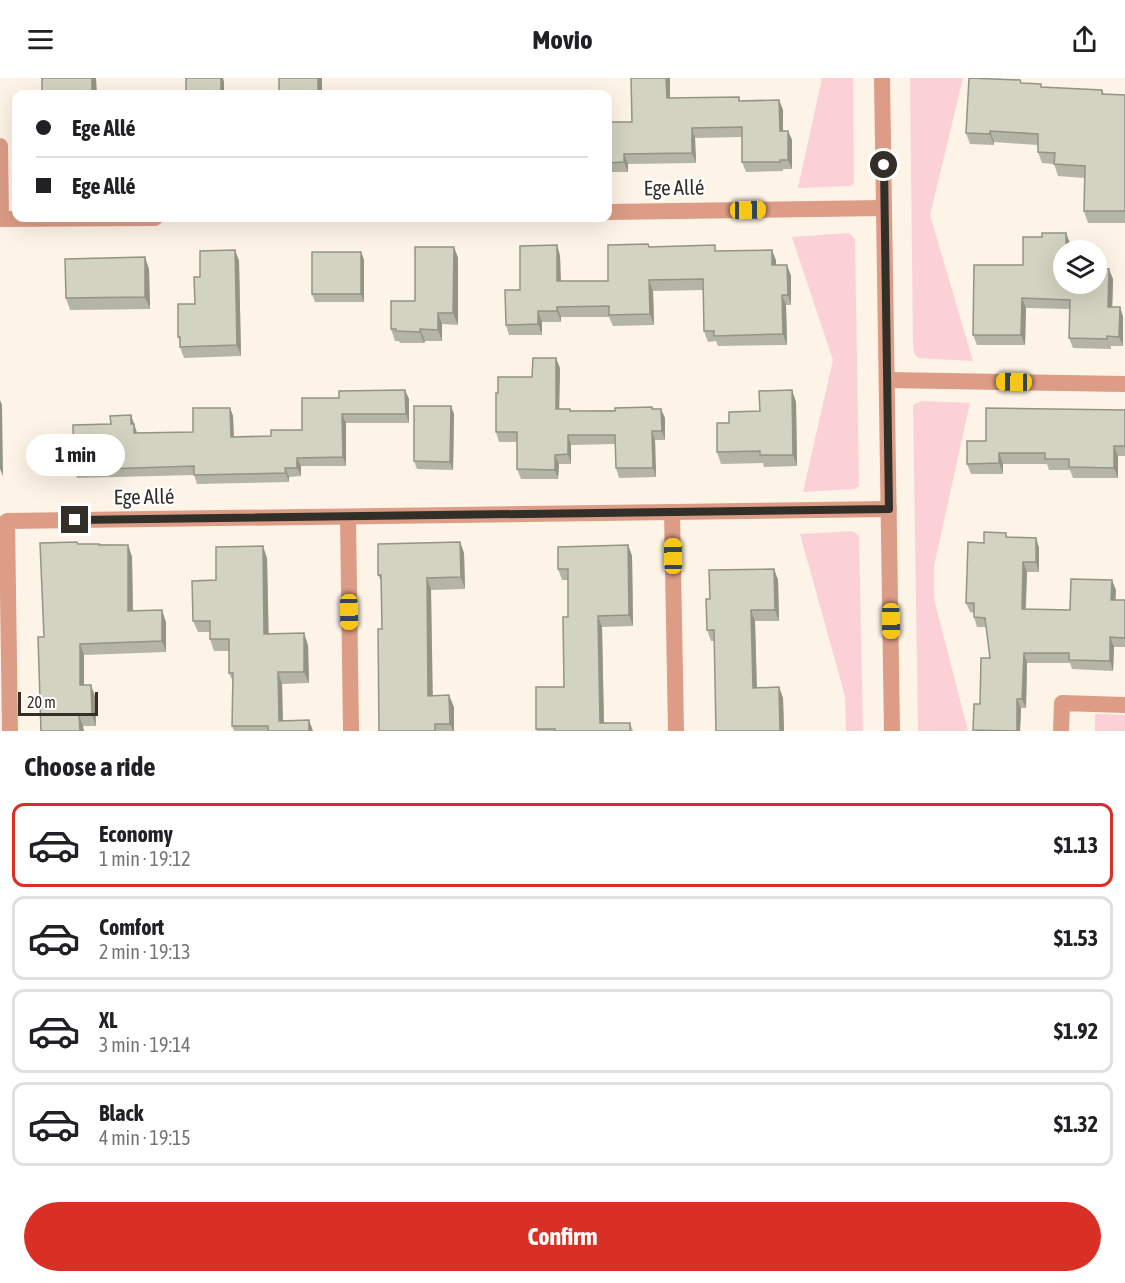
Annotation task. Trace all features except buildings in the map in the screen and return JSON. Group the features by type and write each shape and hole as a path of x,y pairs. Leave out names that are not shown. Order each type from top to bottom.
{"street":[{"path":"882,78 892,731"},
{"path":"0,146 1,219 12,219"},
{"name":"Ege Allé","path":"612,212 884,208"},
{"path":"887,380 1125,384"},
{"name":"Ege Allé","path":"10,731 7,521 889,509"},
{"path":"672,512 676,731"},
{"path":"348,517 351,731"},
{"path":"1061,731 1062,703 1125,705"}],"shaded area":[{"path":"822,78 853,78 854,183 850,186 798,188"},
{"path":"910,78 963,78 930,215 973,361 918,358 914,353"},
{"path":"849,233 855,239 859,486 854,489 803,492 833,360 792,237"},
{"path":"922,401 970,403 934,566 934,599 968,731 918,731 913,405"},
{"path":"853,531 859,536 863,731 846,731 845,696 800,534"},
{"path":"1095,714 1125,715 1125,731 1095,731"}],"route":[{"path":"75,520 889,509 884,165"}]}
